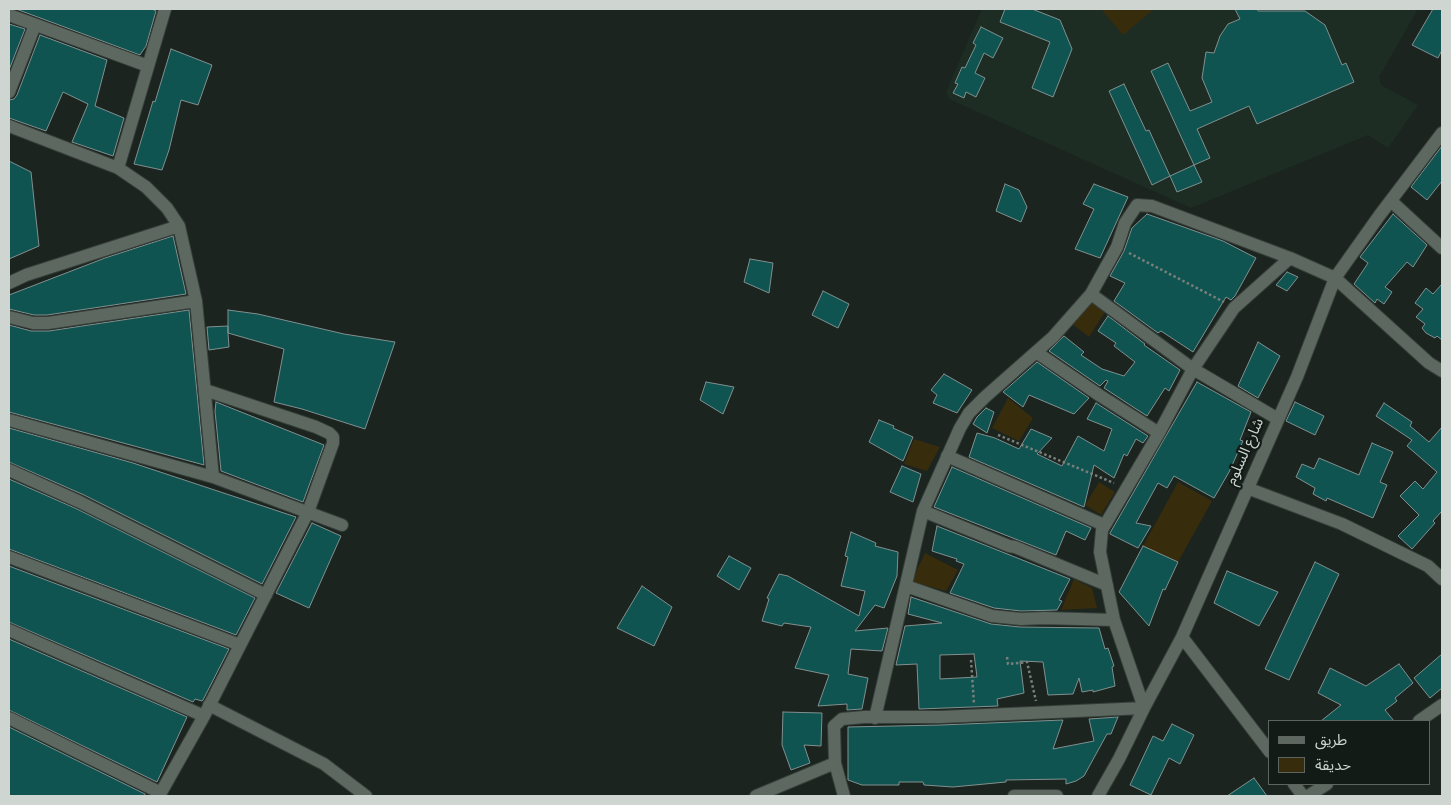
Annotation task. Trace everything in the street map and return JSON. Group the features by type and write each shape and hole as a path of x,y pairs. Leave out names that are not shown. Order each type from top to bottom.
{"street":[{"path":"118,168 166,9"},
{"path":"9,15 148,66"},
{"path":"9,92 35,25"},
{"path":"9,126 118,168 151,192 168,208 179,226 196,301 213,477"},
{"name":"شارع السلوم","path":"1098,796 1182,637 1297,377 1335,278 1442,133"},
{"path":"1390,201 1442,248"},
{"path":"875,718 923,511 947,456 969,413 985,396 1053,336 1090,294 1116,246 1131,211 1137,205 1152,206 1290,258 1335,278 1429,363 1442,371"},
{"path":"9,283 26,275 179,226"},
{"path":"844,796 835,763 834,726 842,720 864,717 1038,713 1144,708 1114,620 1100,543 1104,525 1159,433 1193,369 1234,308 1290,258"},
{"path":"1090,294 1193,369 1278,419"},
{"path":"9,318 33,323 48,323 196,301"},
{"path":"1036,352 1098,395 1159,433"},
{"path":"9,718 160,794 207,710 308,512 332,450 333,437 316,426 205,390"},
{"path":"9,420 213,477 342,525"},
{"path":"947,456 1104,525"},
{"path":"9,470 80,502 266,595"},
{"path":"1247,488 1342,524 1428,566 1442,579"},
{"path":"923,511 1107,585"},
{"path":"9,557 240,645"},
{"path":"906,586 992,616 1021,619 1114,620"},
{"path":"9,630 207,710 324,764 366,796"},
{"path":"1182,637 1268,749"},
{"path":"1420,720 1442,705"},
{"path":"756,796 835,763"},
{"path":"1295,785 1304,796"},
{"path":"1308,796 1325,785"},
{"path":"1014,796 1057,796"}],"path":[{"path":"1116,246 1234,308"},
{"path":"998,435 1126,488"},
{"path":"1007,657 1008,664 1028,662 1038,713"},
{"path":"972,660 975,715"}],"shaded area":[{"path":"982,9 1418,9 1379,77 1381,85 1418,105 1388,148 1368,135 1191,208 949,99 946,92"}],"green space":[{"path":"1101,9 1154,9 1123,35"},
{"path":"1090,299 1105,312 1089,337 1072,324"},
{"path":"1008,398 1033,418 1019,441 992,428"},
{"path":"914,439 940,447 927,471 904,464"},
{"path":"1099,482 1115,492 1101,515 1085,505"},
{"path":"1178,482 1212,501 1178,562 1143,546"},
{"path":"925,553 958,570 946,591 911,582"},
{"path":"1074,579 1092,588 1097,608 1061,610"}],"building":[{"path":"16,9 152,9 156,11 146,46 140,55"},
{"path":"1005,9 1032,9 1060,20 1072,49 1053,97 1032,88 1050,42 1000,22"},
{"path":"1235,9 1305,11 1325,25 1342,65 1346,63 1354,82 1257,124 1249,106 1197,129 1210,158 1194,165 1151,71 1168,63 1190,111 1212,102 1202,78 1206,52 1214,53 1220,36 1228,24 1240,19"},
{"path":"1433,9 1442,9 1442,50 1438,58 1412,45"},
{"path":"9,24 25,29 9,70"},
{"path":"981,27 1003,38 993,58 984,53 975,73 985,78 976,97 966,92 964,98 953,93 958,84 955,83 962,67 965,68 976,45 973,43"},
{"path":"40,35 107,60 95,106 124,118 113,156 72,142 88,104 63,92 46,131 9,118 9,100 14,99 17,95"},
{"path":"171,49 212,65 198,105 181,100 169,150 162,170 134,164"},
{"path":"1124,84 1146,131 1149,130 1170,176 1152,185 1109,91"},
{"path":"1442,146 1442,181 1427,200 1411,187"},
{"path":"9,161 31,172 39,246 9,259"},
{"path":"1194,165 1202,182 1177,192 1170,176"},
{"path":"1005,184 1019,190 1027,207 1021,222 996,211"},
{"path":"1094,184 1128,197 1100,258 1075,249 1094,209 1083,204"},
{"path":"1147,214 1223,241 1256,258 1235,296 1231,300 1226,297 1193,352 1161,331 1158,333 1114,301 1125,283 1110,276 1124,251 1132,228"},
{"path":"1393,214 1427,245 1413,267 1407,262 1385,287 1392,292 1384,304 1377,299 1375,303 1354,284 1368,263 1360,257"},
{"path":"173,236 186,294 47,315 34,315 9,309 9,295 105,258"},
{"path":"750,259 773,263 769,293 744,282"},
{"path":"1287,272 1298,277 1287,291 1276,285"},
{"path":"1442,284 1442,340 1437,336 1435,338 1426,333 1422,328 1425,324 1416,317 1423,309 1415,303 1426,288 1433,294"},
{"path":"823,291 849,304 838,328 812,315"},
{"path":"189,310 204,465 9,412 9,325 31,331 49,331"},
{"path":"228,310 258,314 344,334 395,342 365,429 274,402 284,349 228,333 229,347 209,350 207,327 228,326"},
{"path":"1108,316 1144,345 1180,370 1169,391 1165,388 1147,416 1104,388 1108,381 1106,380 1100,386 1049,351 1064,336 1084,352 1081,355 1102,369 1124,376 1135,362 1114,346 1116,343 1098,331"},
{"path":"1258,342 1280,356 1258,398 1238,386"},
{"path":"1037,362 1089,398 1074,414 1029,395 1023,407 1003,392"},
{"path":"944,374 972,390 957,413 933,403 937,395 931,390"},
{"path":"706,382 734,387 723,414 700,400"},
{"path":"1197,382 1251,412 1240,440 1243,441 1229,472 1214,498 1174,476 1167,488 1158,483 1136,523 1151,526 1138,548 1110,533"},
{"path":"216,402 324,445 303,502 221,471 215,411"},
{"path":"1295,402 1324,416 1315,435 1286,421"},
{"path":"1096,403 1148,436 1143,443 1136,439 1127,456 1124,454 1114,478 1094,465 1084,507 969,457 977,433 995,438 1019,449 1031,429 1052,438 1037,454 1062,466 1078,436 1104,451 1112,429 1087,419"},
{"path":"1384,403 1412,422 1410,426 1429,442 1442,427 1442,511 1433,521 1435,523 1412,549 1398,536 1419,515 1400,496 1415,481 1423,489 1437,472 1407,446 1412,440 1376,416"},
{"path":"986,408 994,412 987,433 973,424"},
{"path":"879,420 913,437 903,461 869,442"},
{"path":"9,428 133,463 296,517 262,584 84,495 9,462"},
{"path":"1372,443 1393,452 1380,482 1387,485 1373,518 1327,498 1326,501 1313,494 1315,488 1296,477 1302,464 1314,469 1319,458 1359,475"},
{"path":"902,466 921,474 913,502 890,492"},
{"path":"952,467 1091,528 1085,540 1066,531 1056,555 934,507"},
{"path":"9,479 77,509 255,598 236,635 9,549"},
{"path":"312,523 341,536 309,608 276,593"},
{"path":"937,526 1070,579 1059,600 1062,601 1057,610 1021,611 994,608 950,593 964,564 956,561 957,559 932,551"},
{"path":"851,532 876,543 875,546 898,552 897,576 884,608 875,605 855,631 888,628 882,651 851,649 848,674 868,678 862,709 847,710 847,704 818,706 829,675 795,668 811,627 784,623 782,626 762,621 769,599 767,598 779,574 788,576 859,616 865,591 841,586 848,557 845,556"},
{"path":"1143,546 1178,562 1165,590 1163,589 1149,626 1119,592"},
{"path":"729,556 751,568 739,590 717,576"},
{"path":"1315,562 1339,574 1289,680 1265,669"},
{"path":"9,566 229,649 203,700 195,699 193,702 9,622"},
{"path":"1227,571 1278,592 1259,626 1214,603"},
{"path":"642,586 672,607 654,646 617,628"},
{"path":"911,597 991,624 1020,627 1099,628 1105,649 1108,648 1114,666 1112,667 1115,686 1093,692 1093,690 1082,692 1079,678 1073,694 1048,695 1043,662 1020,661 1024,693 997,699 998,706 919,709 917,664 896,665 905,626 942,623 908,614","holes":["974,654 977,677 940,679 940,655"]},
{"path":"9,639 187,717 157,782 9,710"},
{"path":"1442,654 1442,688 1430,698 1414,678"},
{"path":"1399,664 1413,683 1395,698 1397,701 1385,710 1393,720 1322,720 1341,705 1318,693 1330,668 1366,686"},
{"path":"783,712 822,713 821,746 804,745 810,763 791,770 782,745"},
{"path":"1118,717 1111,734 1107,734 1084,776 1066,784 1066,779 1006,780 1006,782 953,787 924,785 923,782 899,782 899,785 862,785 848,780 848,727 1063,720 1053,749 1094,741 1089,719"},
{"path":"1172,724 1194,735 1180,764 1169,758 1151,795 1130,785 1153,736 1163,741"},
{"path":"9,727 145,794 145,796 9,796"},
{"path":"1254,778 1267,796 1227,796"}]}
